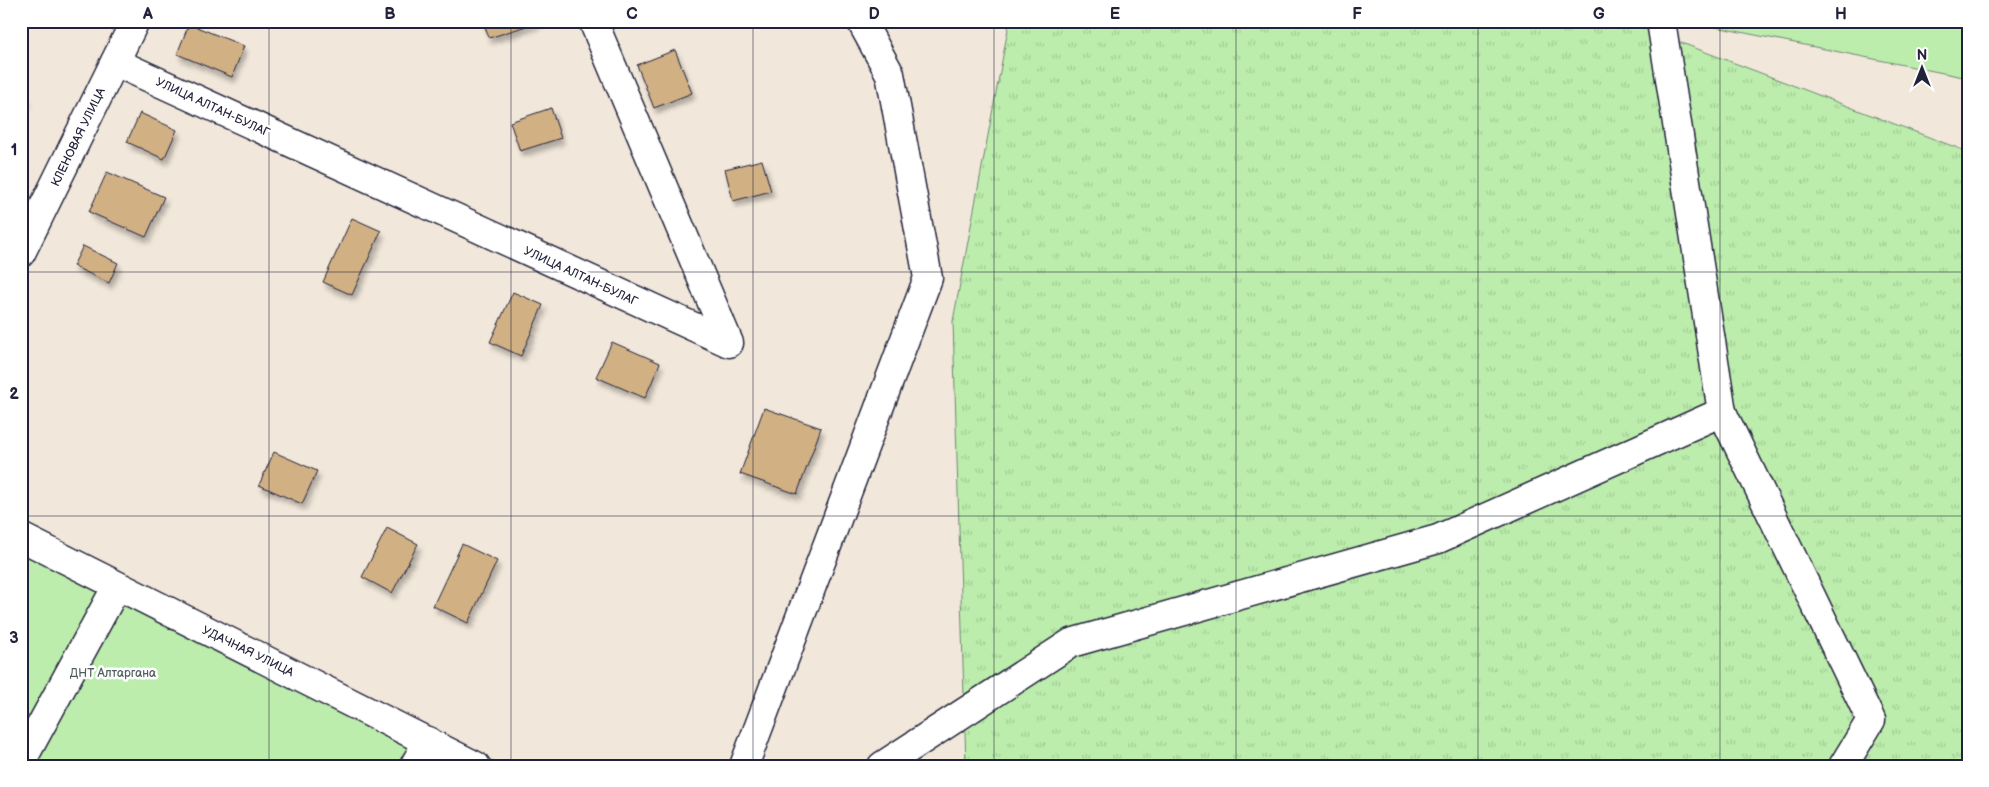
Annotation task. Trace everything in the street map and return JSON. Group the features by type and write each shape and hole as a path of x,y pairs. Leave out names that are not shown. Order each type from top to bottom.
{"street":[{"name":"КЛЕНОВАЯ УЛИЦА","path":"21,253 135,21"},
{"name":"УЛИЦА АЛТАН-БУЛАГ","path":"115,62 729,343 592,21"},
{"path":"744,766 928,278 890,74 861,21"},
{"path":"1661,21 1722,412 1871,720 1842,766"},
{"path":"882,766 1071,643 1438,539 1722,412"},
{"name":"УДАЧНАЯ УЛИЦА","path":"21,538 428,740 476,766"},
{"path":"21,762 117,586"},
{"path":"414,766 428,740"}],"green space":[{"path":"1013,21 1624,21 1968,152 1968,766 966,766 953,321 1009,24"},
{"path":"1686,21 1968,21 1968,78"},
{"name":"ДНТ Алтаргана","path":"21,525 503,766 21,766"}],"building":[{"path":"483,21 539,21 539,22 489,38"},
{"path":"189,24 244,46 232,77 177,54"},
{"path":"675,50 692,93 654,108 637,65"},
{"path":"21,96 27,98 21,110"},
{"path":"551,108 561,138 520,151 510,122"},
{"path":"140,113 177,130 164,159 127,142"},
{"path":"762,160 771,191 733,201 725,169"},
{"path":"107,172 164,197 146,237 89,212"},
{"path":"352,218 381,231 352,295 323,282"},
{"path":"83,246 118,263 109,283 73,266"},
{"path":"513,292 543,305 521,356 490,342"},
{"path":"612,342 660,363 645,398 596,377"},
{"path":"764,408 821,428 797,494 740,474"},
{"path":"274,452 317,471 302,504 259,485"},
{"path":"387,528 418,544 392,593 362,577"},
{"path":"462,544 497,561 468,623 433,606"}]}
